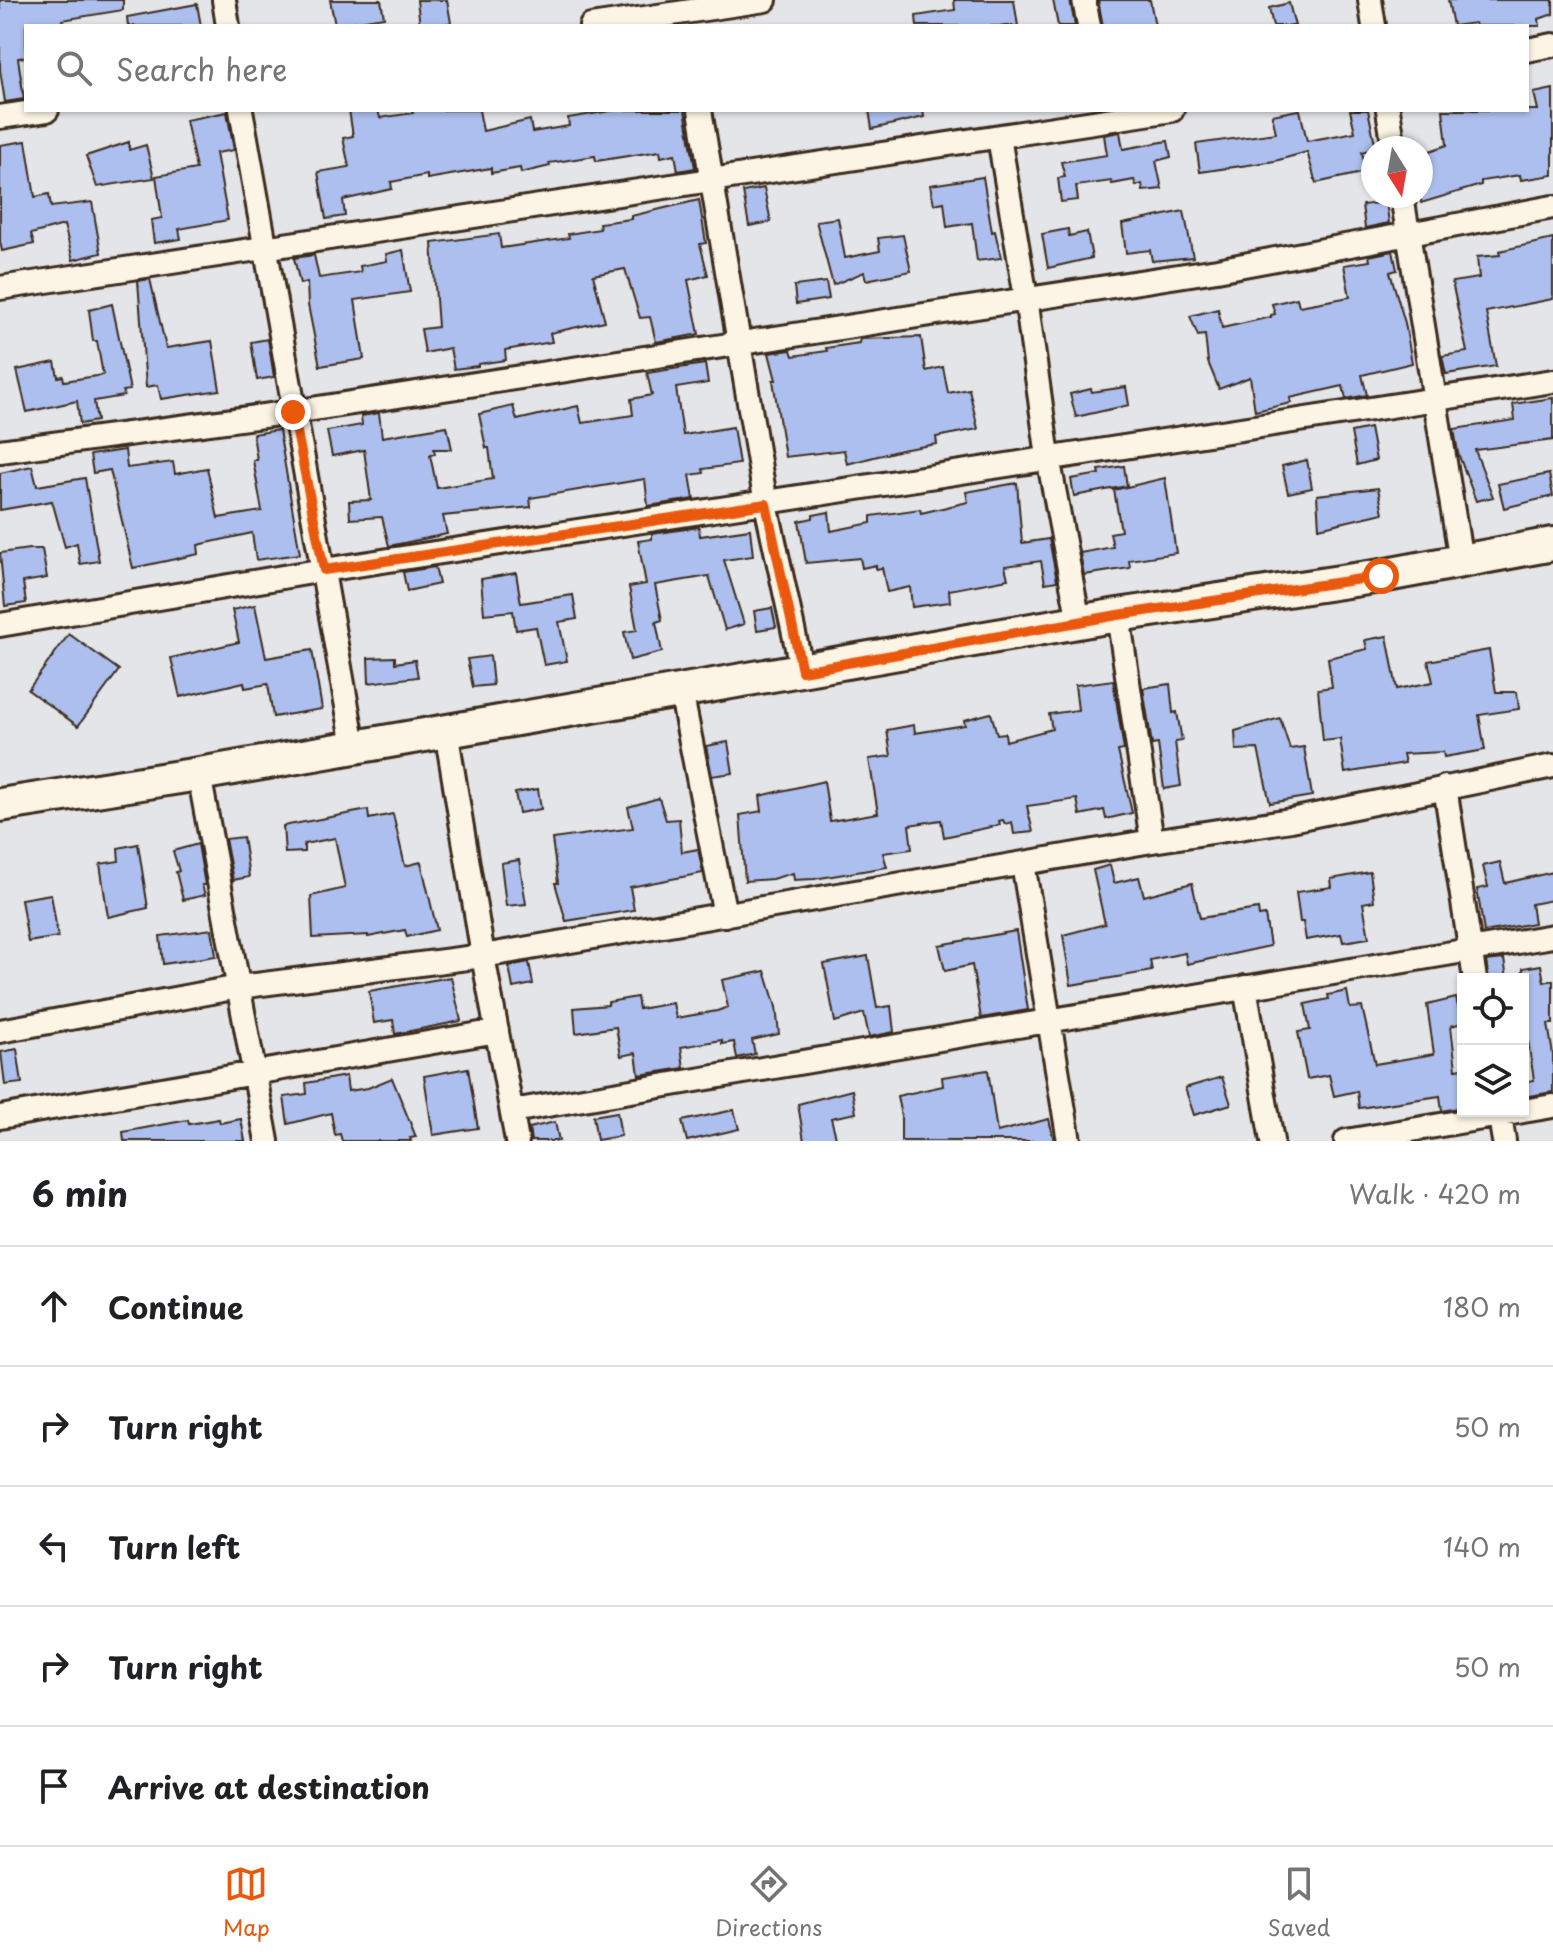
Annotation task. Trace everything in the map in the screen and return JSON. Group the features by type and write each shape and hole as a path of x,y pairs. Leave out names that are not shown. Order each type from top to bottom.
{"main road":[{"path":"0,805 199,774 1118,615 1303,589 1553,544"}],"street":[{"path":"224,0 228,24"},
{"path":"605,24 765,0"},
{"path":"1084,0 1089,24"},
{"path":"1370,0 1374,24"},
{"path":"1529,50 1553,45"},
{"path":"0,117 34,112"},
{"path":"241,112 354,746"},
{"path":"700,112 766,504 802,671"},
{"path":"0,288 999,137 1104,116 1149,112"},
{"path":"1388,112 1392,136"},
{"path":"999,137 1048,457 1079,622"},
{"path":"0,451 293,412 1217,270 1553,207"},
{"path":"1404,208 1461,561"},
{"path":"0,625 324,570 1553,381"},
{"path":"1118,615 1152,841"},
{"path":"681,691 725,915"},
{"path":"446,730 517,1141"},
{"path":"0,1031 239,987 483,956 1291,820 1553,766"},
{"path":"199,774 267,1141"},
{"path":"1445,787 1474,973"},
{"path":"1023,863 1069,1141"},
{"path":"512,1111 1553,936"},
{"path":"1245,987 1272,1141"},
{"path":"0,1117 497,1031"},
{"path":"1529,1109 1553,1106"},
{"path":"1346,1141 1477,1117"},
{"path":"1500,1117 1504,1141"}],"building":[{"path":"0,0 123,0 123,10 62,20 63,24 24,24 24,57 18,58 24,99 5,102 0,70"},
{"path":"330,0 381,0 384,17 335,24"},
{"path":"417,0 447,0 451,23 420,24"},
{"path":"954,0 1014,0 1018,24 917,24 916,16 955,10"},
{"path":"1053,0 1070,0 1075,24 1058,24"},
{"path":"1098,0 1150,0 1155,24 1103,24"},
{"path":"1448,0 1553,0 1553,14 1539,19 1540,26 1453,24"},
{"path":"1289,3 1294,24 1273,24 1269,8"},
{"path":"197,4 201,24 128,24 127,17"},
{"path":"1553,89 1553,175 1521,180 1520,175 1481,181 1481,185 1433,199 1433,150 1447,145 1443,112 1538,110 1534,93"},
{"path":"227,112 234,150 216,153 228,220 179,229 181,239 154,243 151,220 162,218 156,176 196,169 186,120"},
{"path":"349,112 378,112 380,118 413,112 479,112 483,131 530,120 532,132 569,126 568,118 604,112 685,112 695,168 678,171 675,154 661,157 660,151 596,161 595,156 549,163 550,166 521,173 520,168 491,173 491,168 427,179 427,175 391,182 392,189 343,200 345,216 326,219 318,172 349,167 343,138 353,136"},
{"path":"869,112 923,112 924,117 872,129"},
{"path":"1300,112 1307,141 1355,132 1350,112 1368,112 1373,136 1361,136 1361,173 1316,183 1307,152 1275,161 1200,172 1196,144 1276,133 1272,115"},
{"path":"1120,132 1123,149 1168,141 1171,157 1156,161 1162,189 1143,191 1142,184 1136,186 1134,180 1112,184 1111,181 1076,186 1078,200 1061,202 1058,178 1065,177 1061,162 1107,155 1104,135"},
{"path":"26,141 35,197 49,194 51,207 92,202 101,253 73,260 64,225 31,234 34,244 2,251 0,145"},
{"path":"129,142 129,150 146,145 154,178 97,187 86,156"},
{"path":"983,177 992,232 995,231 1001,258 977,261 972,223 947,227 944,202 934,204 930,185"},
{"path":"764,188 771,222 749,226 743,192"},
{"path":"699,200 706,243 700,244 708,275 688,280 699,334 656,342 650,317 640,318 625,269 593,275 605,321 550,333 552,342 505,350 506,360 478,366 454,369 450,348 425,353 421,329 438,327 432,243 499,234 501,248 569,238 568,234 600,229 599,223 631,219 631,216"},
{"path":"1362,208 1387,208 1389,223 1365,228"},
{"path":"1184,211 1193,257 1152,261 1150,250 1126,253 1122,224"},
{"path":"838,218 845,258 880,251 878,238 903,235 911,271 866,280 864,272 833,285 816,221"},
{"path":"1068,229 1069,236 1087,232 1092,258 1048,268 1042,234"},
{"path":"1553,239 1553,299 1486,312 1496,366 1446,374 1442,356 1467,352 1452,282 1479,278 1477,257 1500,255 1499,251"},
{"path":"403,250 410,292 355,300 364,359 320,366 308,305 307,282 300,284 294,258 314,255 319,278 361,272 360,266 387,261 386,254"},
{"path":"1393,251 1397,270 1390,272 1405,323 1412,363 1362,375 1367,395 1346,399 1343,386 1290,398 1291,403 1255,411 1250,377 1219,389 1208,362 1205,335 1198,336 1190,316 1218,309 1222,328 1271,317 1275,314 1272,304 1297,298 1299,306 1350,297 1344,265 1370,261 1369,256"},
{"path":"150,279 166,348 212,341 220,390 161,399 158,385 146,387 138,281"},
{"path":"826,282 829,299 796,304 794,286"},
{"path":"112,304 130,390 123,391 124,396 94,401 97,421 80,424 77,401 27,412 17,370 55,362 58,377 63,376 64,381 103,375 97,341 93,341 89,310"},
{"path":"921,337 926,371 943,367 948,393 969,389 978,429 936,437 937,444 847,464 844,450 785,457 773,380 776,380 769,353 791,350 793,356 859,343 860,339"},
{"path":"268,339 274,377 257,380 251,342"},
{"path":"705,364 708,383 676,388 683,435 733,427 739,464 703,469 704,473 690,475 694,499 648,506 645,479 530,498 531,507 443,516 447,534 389,546 382,517 350,519 349,501 371,500 364,450 332,456 327,431 362,425 361,416 379,413 382,437 447,426 452,449 434,449 435,454 430,455 437,488 493,479 489,448 486,448 479,414 513,406 517,420 578,406 582,423 633,415 631,399 652,395 647,373"},
{"path":"1126,387 1129,405 1076,417 1070,394"},
{"path":"1553,398 1553,440 1475,450 1493,497 1476,501 1458,453 1454,429 1515,420 1513,404"},
{"path":"1370,428 1376,460 1357,465 1351,432"},
{"path":"279,430 300,554 256,560 252,533 198,545 199,554 133,568 110,470 93,473 90,455 125,450 127,468 173,462 175,474 207,468 218,518 262,511 253,460 257,460 253,434"},
{"path":"1307,460 1312,488 1288,493 1282,466"},
{"path":"32,466 37,486 85,478 99,561 80,564 77,543 65,547 52,501 0,510 0,473"},
{"path":"1124,466 1127,486 1074,496 1071,479"},
{"path":"1549,474 1553,496 1504,508 1498,484"},
{"path":"1165,478 1176,553 1129,560 1130,568 1084,575 1080,553 1113,547 1110,533 1121,531 1114,490"},
{"path":"1017,483 1022,543 1049,539 1057,581 1045,583 1041,561 1005,566 1008,579 949,590 950,602 912,607 910,587 887,592 882,568 876,569 876,565 862,568 860,558 806,563 799,521 813,518 813,515 829,512 831,531 871,523 871,516 920,509 921,513 968,502 966,492"},
{"path":"1378,488 1383,513 1319,528 1317,495"},
{"path":"699,527 700,536 750,529 753,556 724,560 744,624 725,630 709,576 655,585 662,620 656,622 662,652 630,660 624,632 637,630 629,587 646,584 638,541 652,539 652,534"},
{"path":"42,549 47,578 23,582 26,603 5,606 0,553"},
{"path":"435,567 439,584 407,591 403,572"},
{"path":"516,573 521,603 573,595 577,619 559,622 567,661 544,665 536,627 516,630 513,611 484,614 481,579"},
{"path":"255,605 266,658 312,650 322,709 273,717 268,684 245,688 244,682 180,697 171,658 239,642 232,610"},
{"path":"772,608 776,627 757,630 754,611"},
{"path":"69,634 119,670 78,726 28,690"},
{"path":"1387,636 1397,689 1433,682 1428,661 1489,650 1496,692 1517,692 1519,709 1479,715 1485,750 1444,757 1443,752 1403,754 1405,763 1345,773 1340,739 1323,741 1318,689 1332,687 1328,658 1367,649 1365,640"},
{"path":"490,656 493,685 473,687 467,659"},
{"path":"395,657 395,663 415,660 418,677 369,683 368,658"},
{"path":"1113,680 1124,750 1118,751 1132,813 1106,819 1104,810 1080,815 1077,799 1027,806 1033,832 1014,834 1012,822 1005,824 1003,820 999,821 1000,825 944,837 941,820 909,825 912,849 883,853 887,867 814,879 794,880 793,873 772,879 745,881 740,815 762,811 760,796 824,781 830,821 878,813 869,759 891,756 887,730 914,725 915,733 965,725 964,720 991,713 997,734 1005,733 1006,741 1052,729 1049,714 1078,710 1075,685"},
{"path":"1170,684 1173,713 1177,712 1182,741 1175,742 1181,786 1164,789 1158,744 1152,745 1143,688"},
{"path":"1280,718 1290,749 1304,747 1312,796 1270,803 1258,749 1236,750 1235,731"},
{"path":"728,742 733,773 712,776 706,746"},
{"path":"538,789 541,809 519,813 515,793"},
{"path":"659,798 666,820 679,819 682,852 698,849 703,873 630,887 634,910 566,921 555,883 558,883 552,839 633,828 628,807"},
{"path":"368,810 369,819 393,814 405,866 421,862 437,930 407,937 405,930 368,937 313,938 311,896 345,888 335,838 304,844 304,852 285,853 283,826"},
{"path":"243,837 249,877 233,880 225,839"},
{"path":"138,844 148,908 108,917 100,864 119,861 118,848"},
{"path":"198,844 205,895 183,900 173,851"},
{"path":"519,860 526,904 506,906 501,863"},
{"path":"1500,862 1505,883 1553,872 1553,900 1531,904 1534,923 1484,932 1477,889 1488,887 1483,866"},
{"path":"1110,865 1114,883 1139,877 1144,896 1192,883 1200,918 1258,909 1259,916 1265,915 1270,946 1187,964 1185,953 1150,960 1152,971 1071,985 1063,935 1105,924 1093,870"},
{"path":"1370,872 1374,901 1363,903 1369,938 1343,942 1341,934 1306,940 1296,892 1332,887 1331,879"},
{"path":"51,894 58,937 28,942 21,899"},
{"path":"212,929 216,956 163,964 160,936"},
{"path":"1016,931 1028,1010 981,1018 972,965 945,971 939,945"},
{"path":"868,956 877,1008 891,1006 894,1032 869,1037 864,1013 835,1022 824,964"},
{"path":"1504,959 1506,973 1488,973 1486,961"},
{"path":"529,962 533,984 513,988 509,966"},
{"path":"1541,965 1544,982 1553,980 1553,1024 1548,1024 1553,1055 1553,1092 1529,1096 1529,1081 1534,1080 1529,1048 1529,973 1523,973 1523,968"},
{"path":"765,971 776,1007 779,1034 752,1040 755,1054 737,1058 734,1042 722,1044 722,1040 681,1047 684,1068 639,1075 636,1053 621,1056 616,1027 576,1033 574,1008 608,1005 608,1002 637,997 639,1009 673,1003 676,1018 717,1011 728,1007 722,980"},
{"path":"451,977 461,1021 395,1034 393,1020 374,1023 369,991"},
{"path":"1347,991 1350,1008 1362,1007 1375,1064 1434,1054 1427,1005 1456,998 1457,1024 1451,1026 1457,1069 1457,1108 1442,1111 1440,1096 1359,1108 1357,1091 1334,1096 1329,1075 1307,1079 1298,1032 1310,1030 1305,1004 1329,999 1328,995"},
{"path":"17,1049 22,1083 5,1085 1,1052"},
{"path":"468,1068 478,1128 433,1135 424,1076"},
{"path":"988,1070 997,1132 1049,1119 1054,1141 901,1141 897,1096 943,1086 942,1077"},
{"path":"346,1076 348,1091 368,1088 392,1078 416,1137 410,1138 411,1141 342,1141 340,1134 335,1135 331,1113 288,1124 284,1097 307,1094 306,1083"},
{"path":"1222,1077 1231,1104 1194,1115 1185,1088"},
{"path":"852,1090 856,1113 831,1118 837,1141 804,1141 798,1104"},
{"path":"734,1110 739,1129 687,1141 682,1121"},
{"path":"617,1112 621,1136 597,1140 593,1116"},
{"path":"219,1119 220,1123 241,1119 245,1141 124,1141 123,1132 188,1120 189,1124"},
{"path":"555,1122 559,1141 531,1141 529,1128"}],"route":[{"path":"293,412 324,570 766,504 802,671 1118,615 1381,576"}]}
